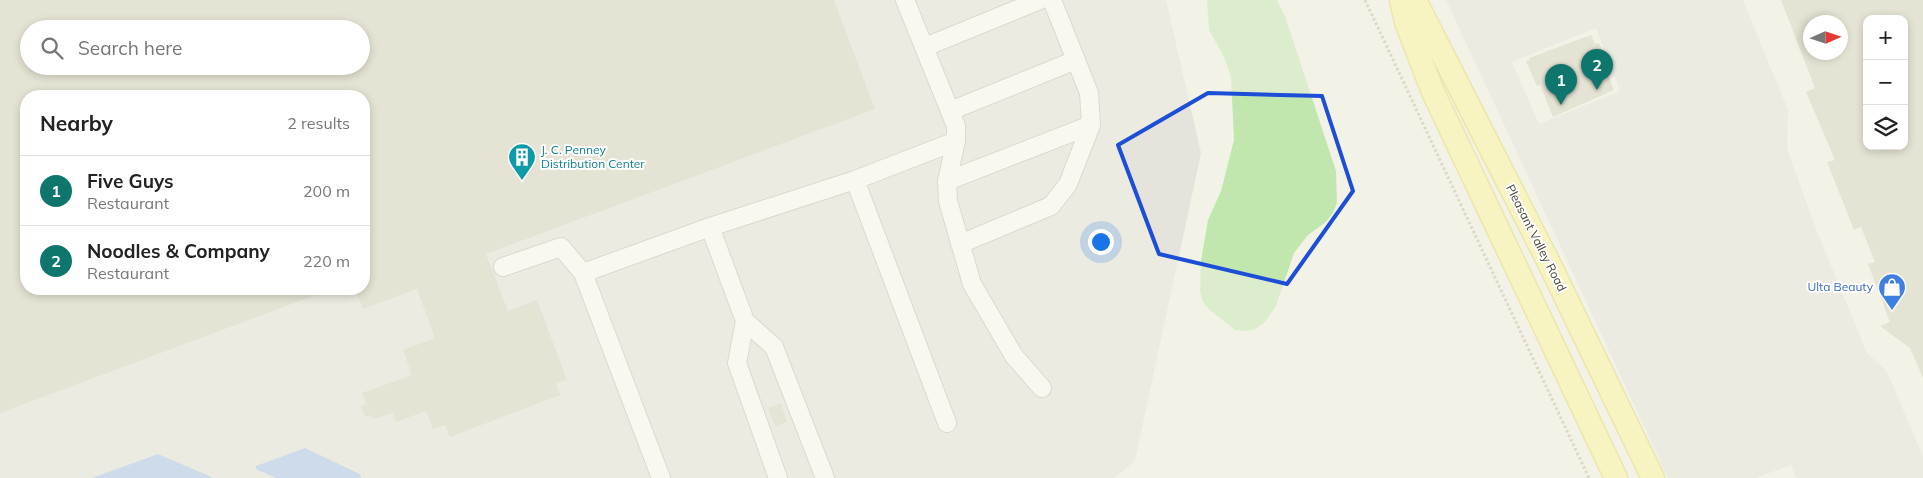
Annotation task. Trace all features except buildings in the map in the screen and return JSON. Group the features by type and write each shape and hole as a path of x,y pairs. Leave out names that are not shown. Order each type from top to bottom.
{"main road":[{"path":"1401,0 1406,22 1434,92 1616,478"},
{"name":"Pleasant Valley Road","path":"1415,0 1574,314 1653,478"},
{"path":"1535,306 1563,292"},
{"path":"1545,328 1574,314"}],"lane":[{"path":"906,0 956,126 956,142 946,181 948,201 972,284 1014,356 1042,388"},
{"path":"925,47 1040,0"},
{"path":"960,244 1051,206 1068,184 1091,125 1089,93 1052,0"},
{"path":"950,111 1076,60"},
{"path":"946,181 1091,125"},
{"path":"583,273 710,227 856,180 956,142"},
{"path":"856,180 947,423"},
{"path":"710,227 744,321 774,347 825,478"},
{"path":"503,267 561,247 583,273 660,478"},
{"path":"744,321 737,363 778,478"}],"path":[{"path":"1365,0 1589,478"}],"highlighted area":[{"path":"1208,93 1322,96 1353,191 1287,284 1159,254 1118,145"}],"shaded area":[{"path":"0,0 1166,0 1201,153 1135,461 1114,478 0,478"},
{"path":"951,0 1094,0 1120,70 1115,75 1119,86 1113,88 1124,119 1120,122 1123,135 1103,142 1114,173 1104,178 1107,191 1076,202 1088,233 1081,234 1075,239 1079,251 1047,263 1058,294 1008,313 899,19"},
{"path":"1446,0 1743,0 1788,110 1787,148 1816,229 1867,353 1887,371 1923,457 1923,478 1796,478 1791,465 1756,478 1668,478","holes":["1596,28 1620,91 1539,124 1512,62"]},
{"path":"894,130 974,341 885,374 881,363 877,362 856,369 783,170"},
{"path":"273,345 286,387 57,474 43,430"}],"green space":[{"path":"1207,0 1277,0 1285,16 1336,171 1337,203 1333,213 1326,222 1308,235 1294,253 1276,306 1265,322 1256,329 1246,331 1235,330 1210,310 1203,302 1200,292 1201,261 1208,220 1221,191 1234,140 1231,77 1224,57 1209,30"}],"water":[{"path":"305,448 360,474 361,478 276,478 256,469 256,466"},
{"path":"158,454 214,478 92,478"}],"place":[{"name":"Noodles & Company","path":"1597,90"},
{"name":"Five Guys","path":"1561,105"},
{"name":"J. C. Penney Distribution Center","path":"522,181"},
{"name":"Ulta Beauty","path":"1892,311"}]}
